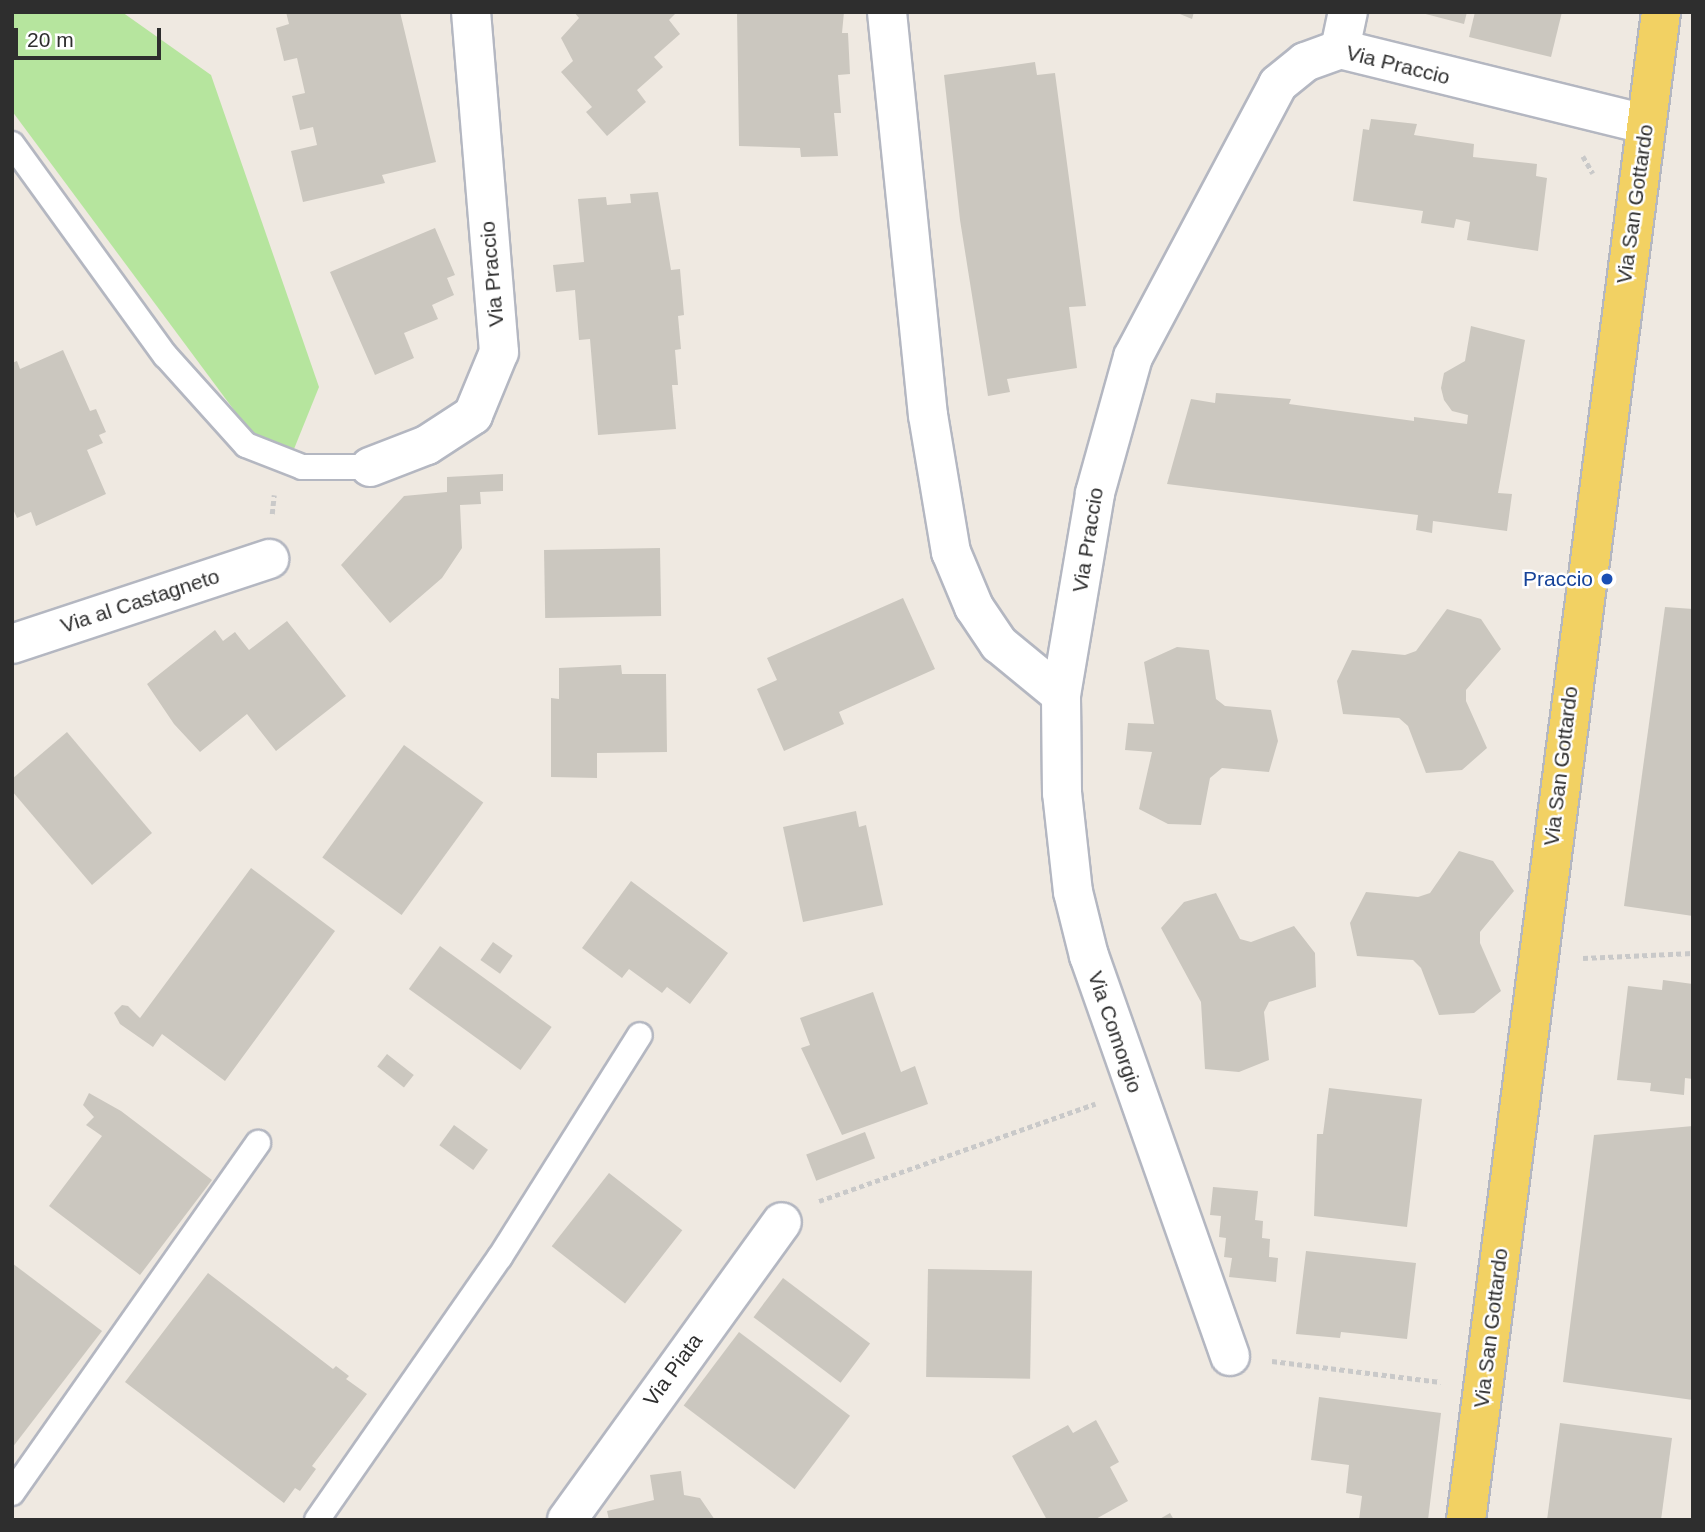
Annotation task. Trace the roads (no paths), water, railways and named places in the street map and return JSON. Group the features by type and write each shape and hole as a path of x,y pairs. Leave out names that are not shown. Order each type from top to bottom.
{"main road":[{"name":"Via San Gottardo","path":"1466,1520 1537,953 1661,12"}],"street":[{"name":"Via Praccio","path":"370,467 427,445 473,415 499,352 471,12"},
{"path":"887,12 928,415 951,552 974,607 999,644 1061,695"},
{"path":"1340,49 1348,12"},
{"name":"Via Praccio","path":"1061,695 1094,494 1133,357 1278,85 1305,62 1340,49 1645,124"},
{"name":"Via al Castagneto","path":"12,644 269,559"},
{"name":"Via Comorgio","path":"1061,695 1059,756 1073,892 1089,956 1230,1356"},
{"name":"Via Piata","path":"567,1520 782,1222"}],"lane":[{"path":"12,144 165,355 246,445 302,467 370,467"},
{"path":"317,1520 500,1257 640,1035"},
{"path":"12,1493 258,1143"}],"place":[{"name":"Praccio","path":"1607,579"}]}
